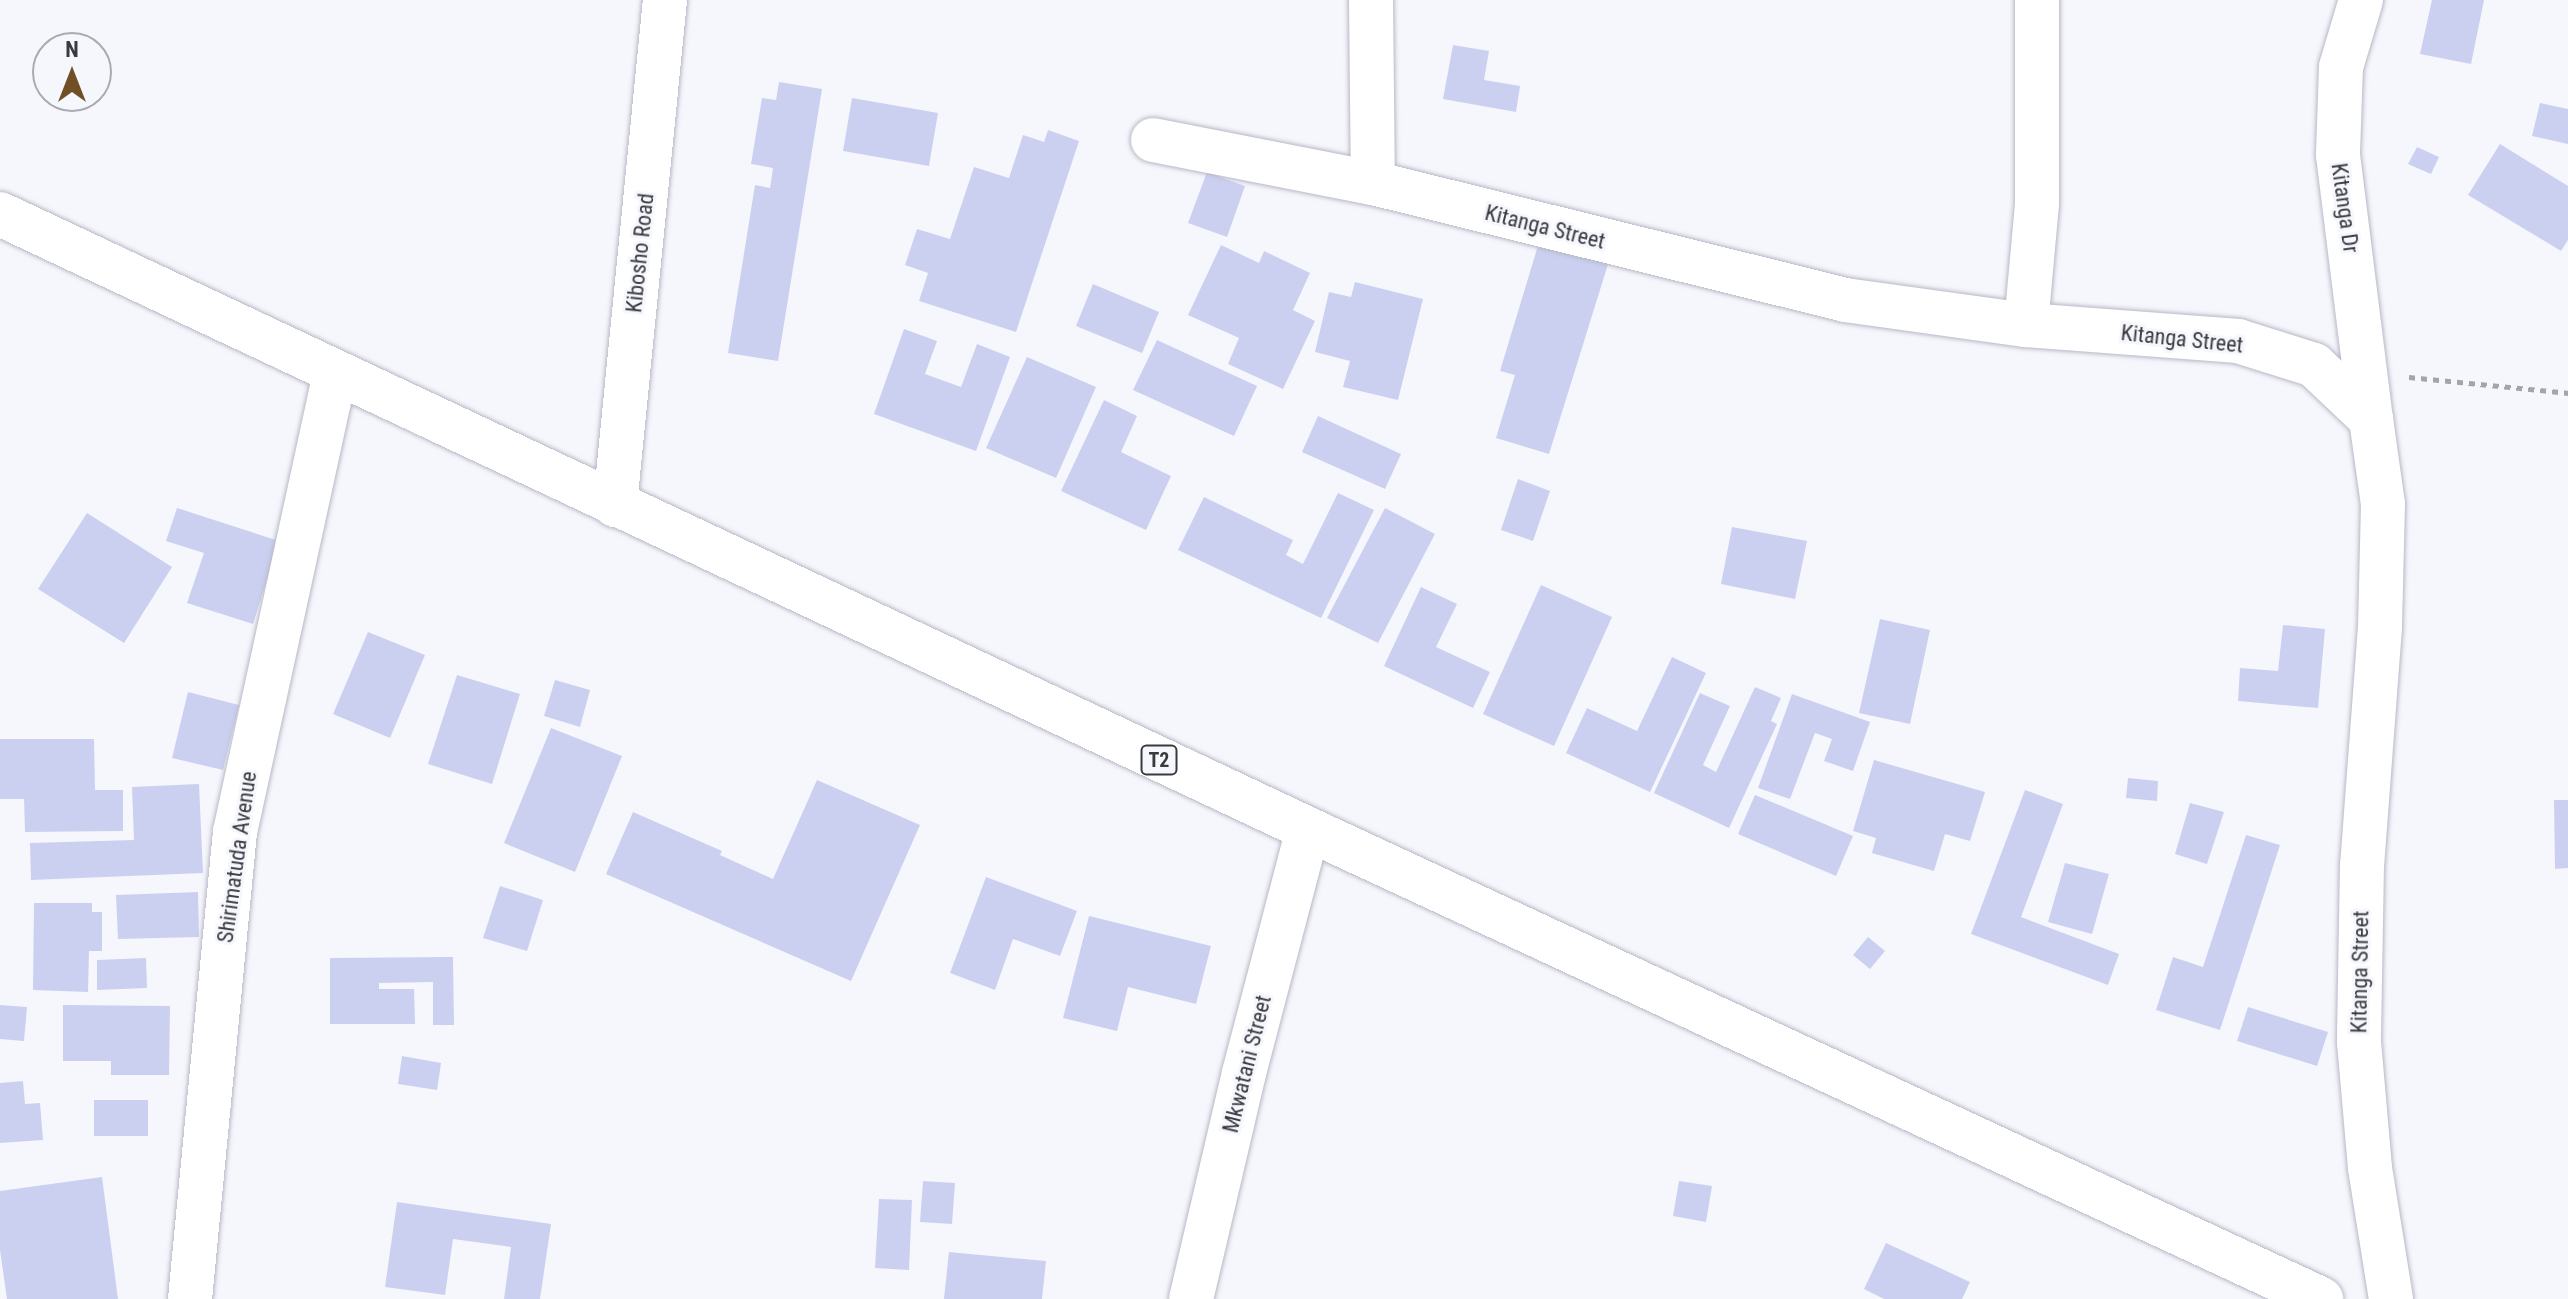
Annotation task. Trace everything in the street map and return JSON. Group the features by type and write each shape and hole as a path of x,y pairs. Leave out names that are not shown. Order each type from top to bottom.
{"main road":[{"name":"Kibosho Road","path":"615,505 665,0"},
{"path":"1371,0 1373,183"},
{"path":"2026,325 2037,203 2037,0"},
{"name":"Kitanga Dr","path":"2361,0 2341,67 2338,155 2371,419"},
{"name":"Kitanga Street","path":"1153,140 1373,183 1845,300 2026,325 2238,341 2314,365 2371,419 2383,504 2380,627 2362,864 2359,1042 2370,1168 2391,1299"},
{"name":"T2","path":"0,214 335,375 2321,1299"},
{"name":"Shirimatuda Avenue","path":"190,1299 235,832 335,375"},
{"name":"Mkwatani Street","path":"1191,1299 1244,1073 1308,829"}],"path":[{"path":"2365,372 2568,393"}],"building":[{"path":"2432,0 2484,0 2471,64 2420,54"},
{"path":"1453,45 1489,51 1484,80 1520,86 1516,112 1443,99"},
{"path":"779,82 822,89 778,361 728,353 755,185 770,188 773,168 751,164 762,98 776,100"},
{"path":"852,98 938,113 929,166 843,151"},
{"path":"2540,103 2568,109 2568,144 2532,136"},
{"path":"1048,130 1079,141 1016,332 919,301 928,273 905,265 917,229 950,239 974,167 1009,178 1023,135 1044,142"},
{"path":"2500,144 2568,186 2568,240 2561,251 2468,195"},
{"path":"2417,147 2439,157 2431,174 2408,164"},
{"path":"1207,172 1245,186 1227,237 1188,223"},
{"path":"1540,239 1609,261 1549,454 1496,438 1515,375 1500,371"},
{"path":"1221,245 1259,263 1264,251 1310,273 1293,310 1315,321 1283,389 1228,364 1239,338 1188,315"},
{"path":"1355,282 1423,299 1398,400 1343,387 1350,361 1315,352 1329,292 1351,297"},
{"path":"1093,284 1159,312 1142,353 1076,326"},
{"path":"904,329 937,341 925,374 961,387 977,344 1010,357 976,451 874,414"},
{"path":"1157,340 1257,386 1234,436 1133,390"},
{"path":"1027,357 1096,387 1056,478 986,448"},
{"path":"1104,400 1137,416 1121,452 1171,476 1146,530 1061,491"},
{"path":"1318,416 1401,454 1385,489 1302,452"},
{"path":"1518,479 1550,491 1533,541 1501,530"},
{"path":"1338,493 1374,510 1321,618 1178,550 1204,497 1293,540 1286,555 1303,564"},
{"path":"177,508 279,541 253,624 187,603 204,553 166,541"},
{"path":"1385,508 1435,534 1378,643 1327,618"},
{"path":"87,513 172,567 124,643 38,589"},
{"path":"1732,527 1807,541 1795,599 1721,584"},
{"path":"1541,585 1612,617 1554,746 1483,714"},
{"path":"1421,587 1457,604 1436,647 1490,672 1473,708 1384,666"},
{"path":"1880,619 1930,630 1910,724 1859,713"},
{"path":"2283,625 2325,629 2318,708 2238,701 2240,668 2278,671"},
{"path":"368,632 425,655 390,738 333,714"},
{"path":"1672,657 1706,673 1650,792 1566,753 1587,708 1637,731"},
{"path":"457,675 520,694 492,784 428,764"},
{"path":"555,680 590,690 580,727 544,716"},
{"path":"1755,687 1781,698 1771,721 1777,724 1729,828 1654,793 1700,693 1730,706 1703,765 1716,772"},
{"path":"188,692 239,705 223,770 172,758"},
{"path":"1792,694 1870,722 1853,771 1824,761 1832,739 1815,733 1790,799 1758,788"},
{"path":"551,728 622,756 575,872 504,843"},
{"path":"0,739 94,739 95,790 123,790 123,831 25,832 24,799 0,799"},
{"path":"1874,760 1985,792 1970,841 1945,834 1934,871 1872,853 1876,838 1853,831"},
{"path":"2128,778 2158,781 2157,801 2126,798"},
{"path":"817,780 920,825 851,981 606,874 633,812 722,851 720,855 773,879"},
{"path":"199,784 203,873 31,880 30,843 134,840 132,787"},
{"path":"2025,790 2063,804 2021,917 2119,954 2108,985 1971,934"},
{"path":"1755,795 1853,836 1836,876 1738,834"},
{"path":"2554,800 2568,800 2568,868 2555,869"},
{"path":"2190,803 2224,812 2207,864 2175,854"},
{"path":"2246,835 2280,845 2220,1030 2156,1010 2173,957 2203,967"},
{"path":"2065,863 2109,874 2092,934 2048,922"},
{"path":"986,877 1077,911 1060,956 1013,939 995,990 950,973"},
{"path":"500,886 543,900 527,951 483,938"},
{"path":"198,892 199,937 118,939 116,895"},
{"path":"34,903 92,903 92,912 102,912 102,951 89,951 88,992 33,990"},
{"path":"1089,916 1211,946 1196,1004 1128,987 1117,1031 1063,1018"},
{"path":"1868,937 1885,951 1870,969 1853,955"},
{"path":"453,957 454,1025 433,1025 433,982 379,983 379,989 414,989 415,1024 330,1024 330,958"},
{"path":"146,958 147,988 97,990 97,960"},
{"path":"0,1005 27,1007 24,1041 0,1039"},
{"path":"63,1005 170,1006 169,1075 111,1075 111,1061 63,1061"},
{"path":"2248,1007 2328,1032 2317,1066 2237,1041"},
{"path":"402,1056 441,1063 437,1090 398,1084"},
{"path":"23,1081 25,1104 40,1103 43,1140 0,1143 0,1083"},
{"path":"94,1100 148,1100 148,1136 94,1136"},
{"path":"102,1177 118,1299 7,1299 0,1250 0,1191"},
{"path":"923,1181 955,1183 952,1224 920,1222"},
{"path":"1679,1181 1712,1186 1706,1222 1673,1216"},
{"path":"879,1199 912,1200 909,1270 875,1268"},
{"path":"397,1202 551,1224 540,1299 504,1299 511,1247 453,1239 445,1295 385,1287"},
{"path":"1886,1243 1970,1282 1962,1299 1884,1299 1864,1289"},
{"path":"949,1252 1046,1261 1042,1299 944,1299"}]}
